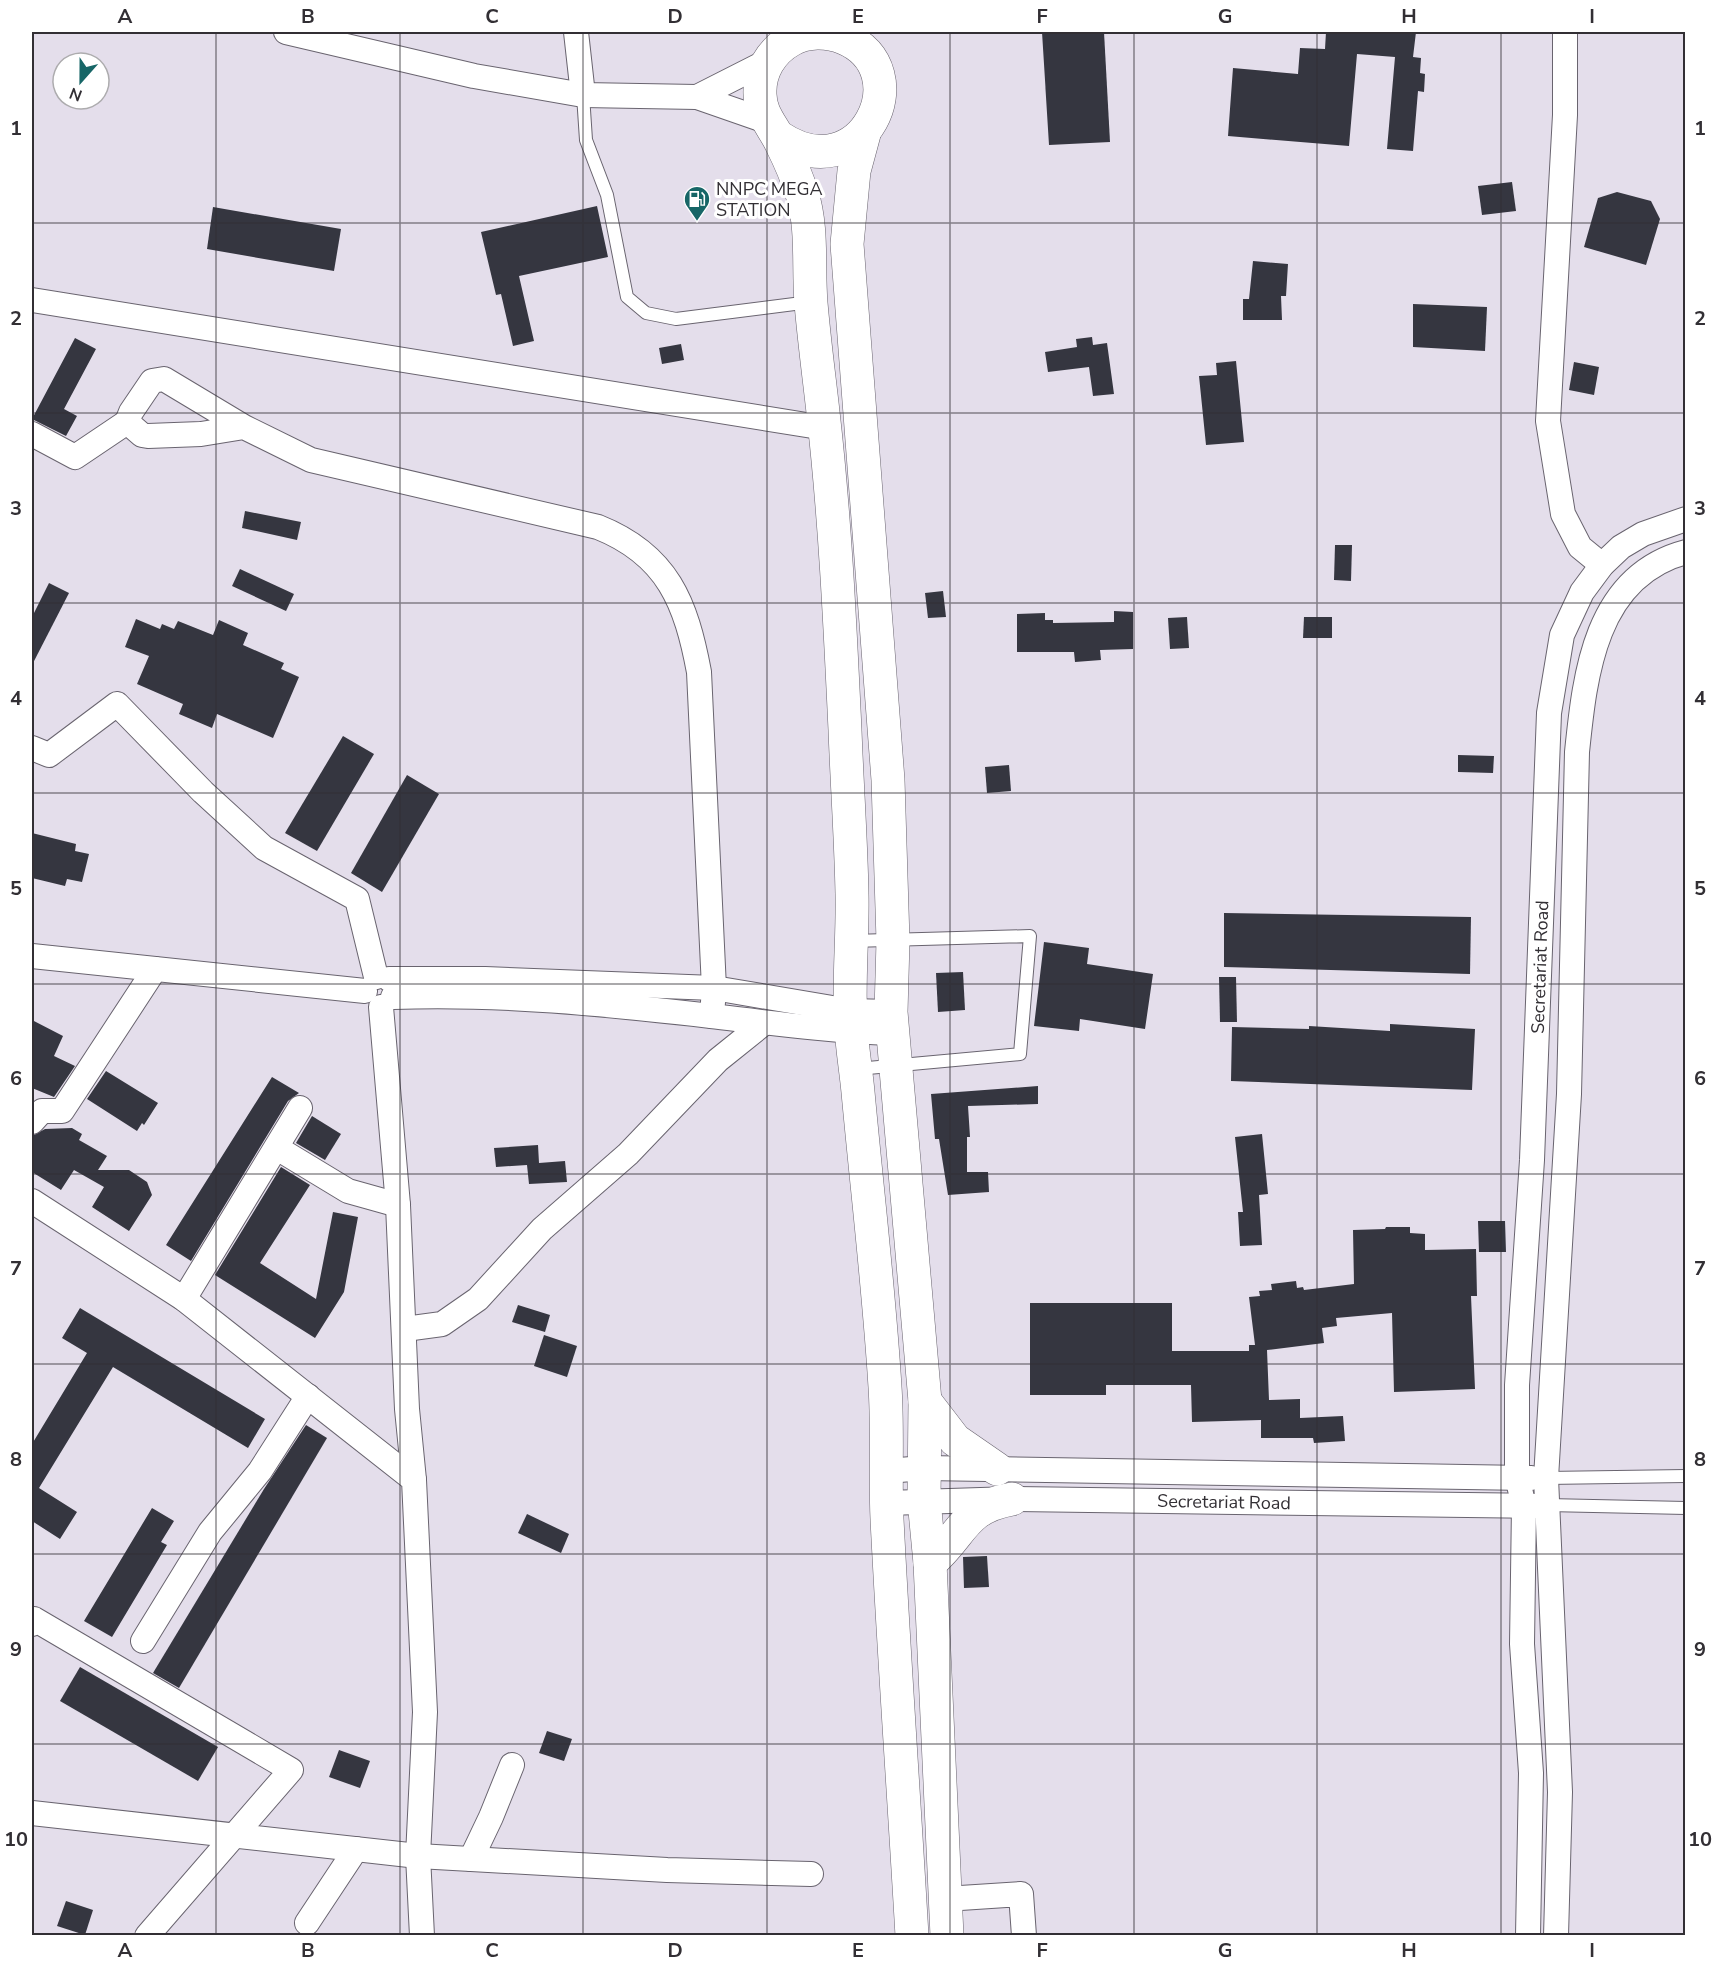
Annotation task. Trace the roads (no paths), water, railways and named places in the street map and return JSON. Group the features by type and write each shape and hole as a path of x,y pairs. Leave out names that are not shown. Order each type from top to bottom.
{"highway":[{"path":"772,129 794,147 812,153 831,152 849,145 864,134 874,120 879,95 876,70 862,44 855,44 839,36 822,33 805,34 776,48 760,80 759,101 772,129 802,192 806,210 811,302 825,428 842,662 852,898 850,1021 886,1392 886,1487 912,1935"},
{"path":"864,134 852,180 847,244 883,699 894,940 891,1022 925,1401 924,1500 930,1563 947,1935"},
{"path":"925,1401 955,1440 998,1469"},
{"path":"930,1563 949,1547 966,1520 977,1510 992,1503 1012,1499"}],"street":[{"path":"286,32 474,76 583,95 697,97 772,129"},
{"path":"576,32 583,95"},
{"path":"1565,32 1565,116 1553,294 1548,421 1563,514 1580,548 1602,565"},
{"path":"697,97 776,48"},
{"path":"32,300 825,428"},
{"path":"32,434 75,457 127,422 152,381 164,379 244,427 311,460 598,527 622,537 661,571 677,596 690,624 699,672 714,988 712,1016"},
{"path":"127,422 142,435 148,436 201,434 244,427"},
{"name":"Secretariat Road","path":"1556,1935 1560,1792 1535,1506 1517,1478 1517,1385 1532,1148 1550,713 1562,635 1577,602 1602,565 1621,547 1643,534 1686,519"},
{"name":"Secretariat Road","path":"1528,1935 1531,1773 1522,1644 1535,1506 1546,1478 1569,1094 1577,752 1583,695 1588,662 1601,627 1613,607 1630,584 1647,569 1686,552"},
{"path":"32,748 49,755 117,704 203,792 264,848 357,899 381,990 398,1204 407,1408 414,1480 425,1712 418,1856 422,1935"},
{"path":"32,956 381,990 516,998 764,1023 891,1022"},
{"path":"32,1122 42,1111 62,1112 155,969"},
{"path":"381,990 485,979 714,988 850,1021"},
{"path":"405,1329 442,1324 478,1299 542,1230 627,1154 718,1060 764,1023"},
{"path":"184,1299 300,1108"},
{"path":"277,1148 348,1191 398,1204"},
{"path":"32,1200 184,1299 414,1480"},
{"path":"143,1641 210,1532 260,1471 308,1396"},
{"name":"Secretariat Road","path":"886,1487 925,1468 1546,1478"},
{"name":"Secretariat Road","path":"886,1487 924,1500 1012,1499 1535,1506"},
{"path":"32,1624 34,1619 291,1770 147,1935"},
{"path":"471,1859 492,1817 512,1765"},
{"path":"32,1813 418,1856 811,1874"},
{"path":"307,1923 356,1849"},
{"path":"945,1899 1021,1894 1024,1935"}],"lane":[{"path":"583,95 586,140 607,195 627,297 646,313 676,320 811,302"},
{"path":"850,942 1030,936 1020,1054 856,1069"},
{"name":"Secretariat Road","path":"1546,1478 1686,1476"},
{"name":"Secretariat Road","path":"1535,1506 1686,1508"}],"place":[{"name":"NNPC MEGA STATION","path":"697,222"}]}
